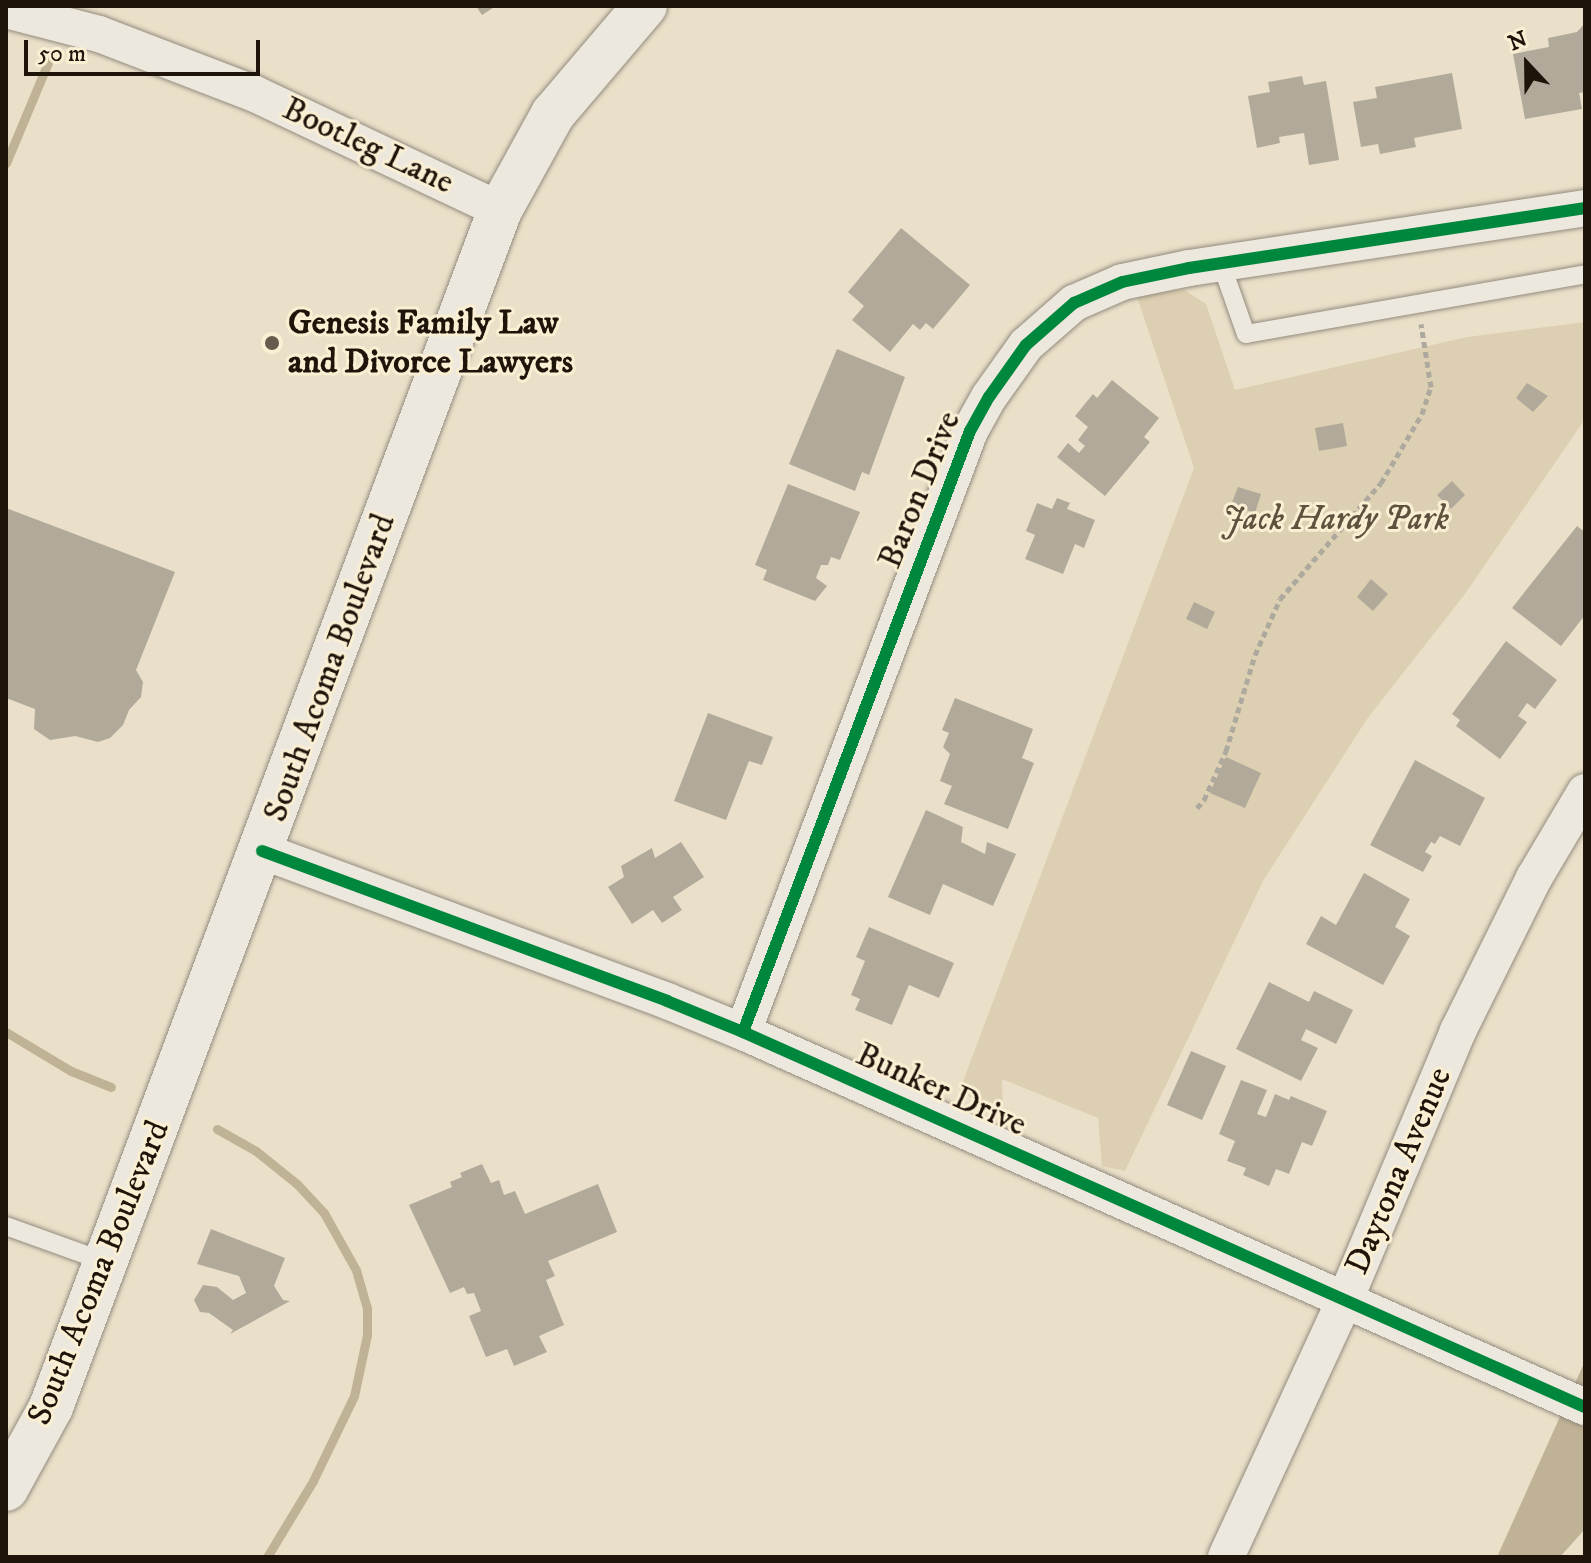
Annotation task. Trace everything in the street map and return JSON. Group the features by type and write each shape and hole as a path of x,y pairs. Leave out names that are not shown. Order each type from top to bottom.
{"main road":[{"name":"South Acoma Boulevard","path":"6,1489 51,1407 500,210 553,114 645,6"}],"street":[{"name":"Bootleg Lane","path":"6,10 99,34 255,94 500,210"},
{"name":"Baron Drive","path":"743,1032 970,431 989,397 1026,345 1074,303 1122,282 1189,268 1222,266 1585,208"},
{"name":"Daytona Avenue","path":"1226,1557 1345,1300 1458,1031 1534,878 1585,792"},
{"name":"Bunker Drive","path":"262,851 743,1032 1585,1407"}],"lane":[{"path":"1222,266 1246,334 1585,274"},
{"path":"6,1226 106,1262"}],"path":[{"path":"1197,808 1204,800 1226,751 1255,655 1280,599 1381,483 1422,414 1431,387 1416,304"}],"green space":[{"name":"Jack Hardy Park","path":"1184,290 1206,304 1235,390 1467,337 1585,322 1585,419 1465,594 1367,719 1263,881 1125,1171 1102,1166 1098,1118 1002,1079 1003,1111 959,1092 1194,468 1136,294"}],"shaded area":[{"path":"1585,1361 1585,1529 1560,1557 1497,1557"}],"building":[{"path":"476,6 496,6 482,15"},
{"path":"1585,23 1585,92 1579,93 1582,109 1525,119 1513,54 1549,47 1548,38 1577,32"},
{"path":"1452,73 1462,129 1414,138 1416,147 1380,154 1378,144 1361,147 1353,102 1377,98 1375,87"},
{"path":"1302,76 1304,85 1326,81 1339,160 1309,165 1304,133 1279,137 1280,143 1257,148 1248,96 1270,92 1268,82"},
{"path":"901,228 970,285 933,329 926,323 920,330 913,324 890,352 852,320 864,306 848,292"},
{"path":"837,349 905,377 869,475 862,472 855,491 789,464"},
{"path":"1112,380 1159,418 1144,437 1150,442 1105,496 1057,457 1068,443 1079,453 1085,446 1078,440 1088,427 1075,416 1093,394 1097,398"},
{"path":"1527,383 1548,396 1533,412 1516,398"},
{"path":"1343,423 1347,446 1319,451 1315,428"},
{"path":"1452,481 1465,495 1451,509 1437,495"},
{"path":"788,484 860,512 840,560 831,557 828,565 821,565 816,578 827,586 815,601 763,580 767,570 755,565"},
{"path":"1238,487 1261,494 1255,513 1231,505"},
{"path":"1057,498 1070,503 1067,509 1095,520 1084,548 1075,544 1063,574 1025,559 1035,535 1026,531 1037,503 1052,509"},
{"path":"6,508 175,572 136,670 143,682 141,697 129,710 123,725 110,738 98,742 75,736 50,740 34,729 35,709 6,698"},
{"path":"1577,526 1585,532 1585,615 1561,646 1512,608"},
{"path":"1371,579 1388,594 1373,611 1357,597"},
{"path":"1194,602 1215,612 1207,629 1186,619"},
{"path":"1506,641 1557,680 1535,709 1527,703 1518,716 1527,722 1500,759 1456,726 1460,720 1452,714"},
{"path":"955,698 1033,729 1022,758 1034,763 1008,829 944,804 952,786 940,781 950,754 943,747 949,733 942,730"},
{"path":"708,713 773,737 762,765 749,761 726,820 674,801"},
{"path":"1226,757 1261,773 1245,808 1210,793"},
{"path":"1415,760 1485,798 1460,846 1440,836 1435,844 1431,842 1425,852 1432,856 1423,872 1370,845"},
{"path":"926,810 963,827 961,842 985,854 987,842 1016,854 993,906 943,884 930,915 888,897"},
{"path":"681,842 704,877 673,897 682,910 662,923 653,910 632,924 608,887 624,877 621,866 652,848 655,858"},
{"path":"1364,873 1410,899 1395,927 1410,936 1383,985 1306,944 1321,916 1336,925"},
{"path":"869,927 954,963 939,998 909,985 892,1025 855,1010 860,999 851,995 865,961 856,957"},
{"path":"1269,982 1309,1002 1314,991 1353,1010 1336,1044 1306,1029 1301,1040 1318,1048 1301,1081 1236,1049"},
{"path":"1191,1051 1226,1066 1202,1120 1167,1105"},
{"path":"1241,1080 1267,1090 1257,1114 1266,1117 1275,1094 1289,1100 1291,1096 1327,1111 1312,1146 1302,1142 1289,1174 1276,1169 1269,1186 1243,1175 1246,1168 1227,1161 1235,1141 1219,1134"},
{"path":"482,1164 491,1183 499,1180 504,1195 515,1191 525,1214 598,1184 617,1232 548,1261 555,1276 546,1280 564,1325 539,1336 547,1352 514,1366 507,1349 486,1357 469,1316 481,1311 474,1293 467,1294 464,1287 450,1293 409,1205 452,1187 450,1182 462,1177 460,1173"},
{"path":"211,1229 285,1258 274,1286 283,1300 290,1301 230,1334 233,1330 209,1313 200,1312 194,1300 203,1285 217,1287 233,1300 246,1293 239,1276 197,1264"}],"waterway":[{"path":"6,163 50,58"},
{"path":"6,1032 71,1071 111,1087"},
{"path":"217,1129 256,1151 297,1184 324,1213 356,1270 367,1308 367,1335 354,1396 313,1481 267,1557"}],"cycle path":[{"path":"743,1032 970,431 989,397 1026,345 1074,303 1122,282 1189,268 1585,208"},
{"path":"262,851 743,1032 1585,1407"}],"place":[{"name":"Genesis Family Law and Divorce Lawyers","path":"272,343"}]}
